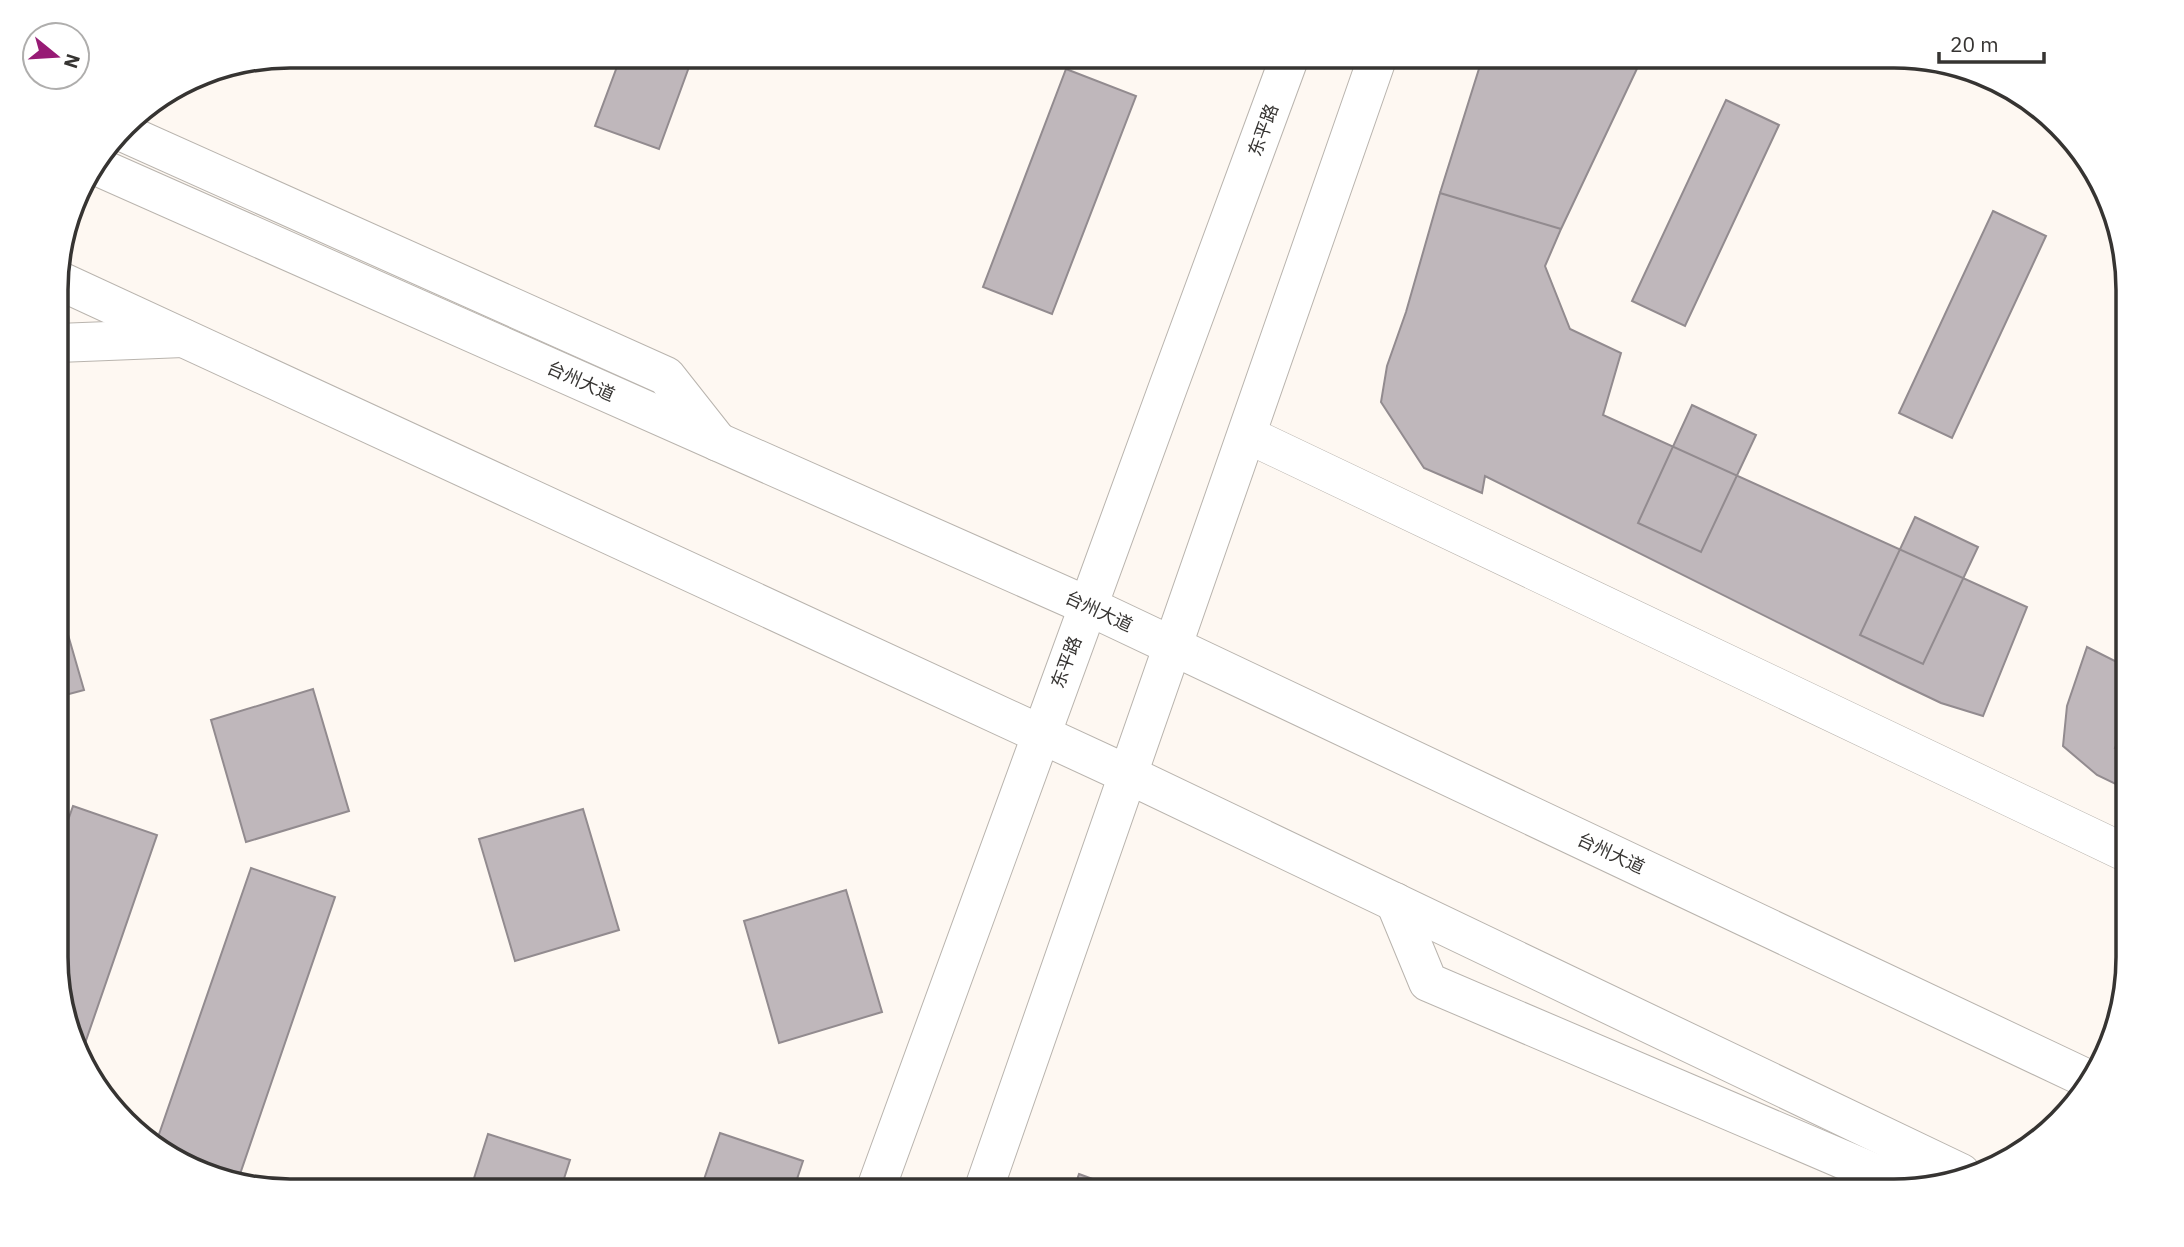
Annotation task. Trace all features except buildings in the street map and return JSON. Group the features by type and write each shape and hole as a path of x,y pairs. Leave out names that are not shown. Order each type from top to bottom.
{"main road":[{"name":"东平路","path":"879,1179 1038,734 1088,606 1286,68"},
{"path":"987,1179 1175,647 1374,68"},
{"path":"131,136 666,376 718,442"},
{"name":"台州大道","path":"104,170 1088,606 2081,1076"},
{"path":"68,285 1129,775 1954,1170"},
{"path":"68,343 183,338"},
{"path":"1395,902 1428,982 1886,1178"},
{"path":"2032,1053 2090,1061"}],"street":[{"path":"1248,435 2115,848"}]}
